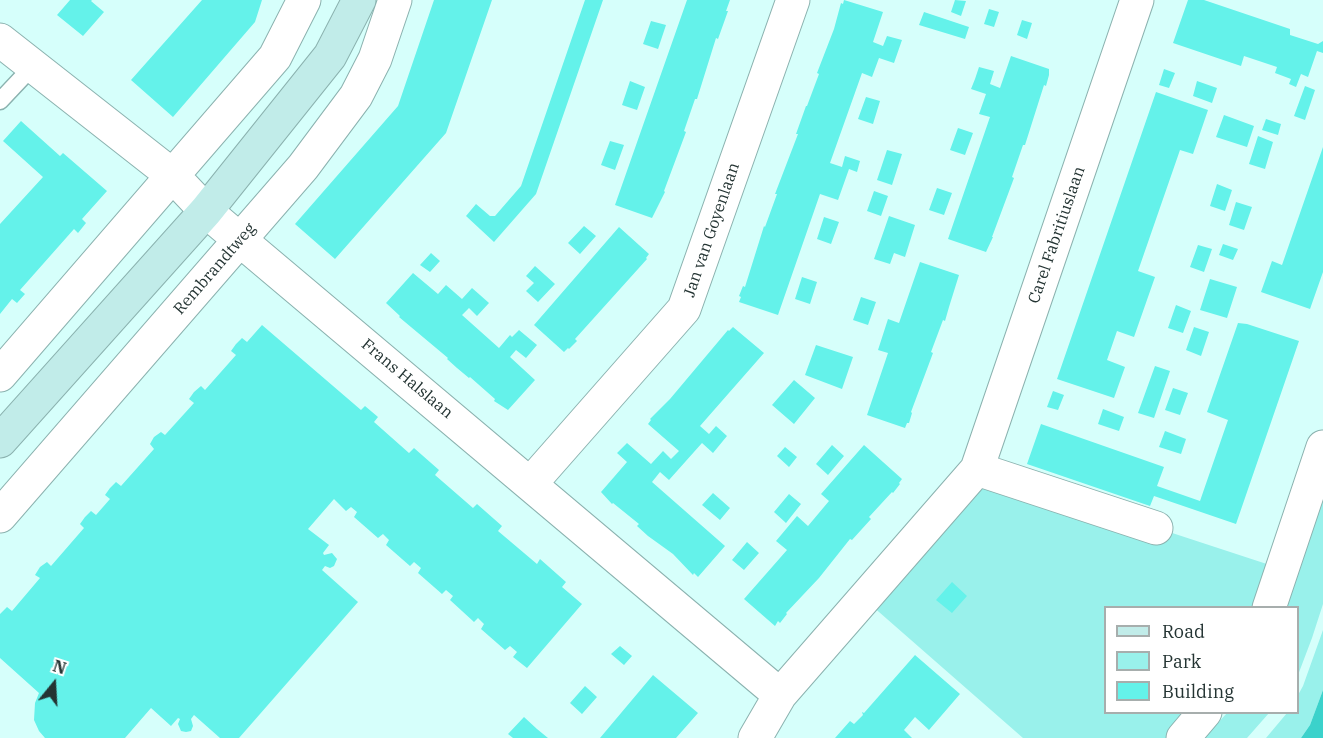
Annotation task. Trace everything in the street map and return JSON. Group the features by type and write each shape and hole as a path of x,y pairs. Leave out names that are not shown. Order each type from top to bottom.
{"street":[{"path":"0,375 275,57 304,0"},
{"path":"0,441 206,211 330,56 359,0"},
{"name":"Rembrandtweg","path":"0,516 303,167 356,96 375,59 395,0"},
{"name":"Jan van Goyenlaan","path":"531,483 684,309 793,0"},
{"name":"Carel Fabritiuslaan","path":"755,738 780,695 977,469 1137,0"},
{"name":"Frans Halslaan","path":"0,40 172,176 206,211 780,695"},
{"path":"1270,606 1323,447"},
{"path":"977,469 1156,528"},
{"path":"1183,738 1204,714"}],"lane":[{"path":"0,101 33,66"}],"green space":[{"path":"977,469 1282,569 1269,606 1104,606 1104,714 1204,714 1183,738 1023,738 863,598"},
{"path":"1323,489 1323,604 1299,672 1299,606 1283,606"},
{"path":"1323,630 1323,690 1310,725 1301,738 1266,738 1286,714 1299,714 1299,693"},
{"path":"1226,714 1268,714 1247,738 1204,738"}],"shaded area":[{"path":"1323,690 1323,738 1301,738 1310,725"}],"building":[{"path":"70,0 92,0 104,12 83,36 57,15"},
{"path":"202,0 262,0 255,22 173,117 131,80"},
{"path":"434,0 492,0 446,133 335,259 295,224 398,106"},
{"path":"585,0 603,0 536,194 494,242 466,216 476,204 490,216 495,216 521,186"},
{"path":"687,0 730,0 665,192 652,218 615,205"},
{"path":"844,0 883,12 873,42 883,46 887,36 902,40 894,63 879,58 872,77 862,73 830,163 842,167 845,156 860,161 857,172 849,169 838,200 820,194 778,315 739,302 741,297 739,296 743,286 745,287 764,226 777,194 775,194 819,74 817,73 834,29 841,3 843,4"},
{"path":"955,0 966,1 961,16 951,12"},
{"path":"1188,0 1204,0 1290,29 1290,35 1318,44 1323,41 1323,53 1317,51 1308,77 1301,74 1296,87 1289,84 1291,79 1275,73 1277,67 1244,56 1241,66 1173,43"},
{"path":"989,9 999,12 994,27 984,24"},
{"path":"924,12 969,27 965,39 919,25"},
{"path":"1022,20 1032,23 1027,39 1017,35"},
{"path":"651,21 666,25 658,49 643,44"},
{"path":"1011,56 1049,69 1049,75 986,252 948,239 990,117 979,114 986,94 971,89 979,67 994,71 990,84 1000,88"},
{"path":"1164,69 1175,73 1169,88 1159,85"},
{"path":"630,81 645,87 637,110 622,105"},
{"path":"1197,81 1217,88 1212,103 1193,96"},
{"path":"1305,86 1315,90 1305,120 1294,116"},
{"path":"1156,92 1208,110 1193,154 1180,150 1138,271 1155,277 1134,337 1117,331 1107,360 1125,367 1114,398 1057,379"},
{"path":"866,97 880,101 873,124 858,119"},
{"path":"1224,115 1254,126 1247,147 1216,137"},
{"path":"1266,119 1281,124 1278,135 1262,130"},
{"path":"21,121 60,156 63,153 107,191 82,219 86,223 78,233 74,229 20,290 25,294 17,303 12,299 0,314 0,224 43,177 3,141"},
{"path":"958,128 973,133 965,155 950,150"},
{"path":"1258,136 1273,142 1265,169 1249,164"},
{"path":"610,141 624,145 615,170 601,165"},
{"path":"1323,147 1323,272 1310,309 1261,292 1272,261 1282,265"},
{"path":"887,150 902,154 892,185 877,180"},
{"path":"1217,184 1232,190 1225,211 1210,206"},
{"path":"937,188 952,193 944,215 929,210"},
{"path":"874,191 888,196 881,216 867,211"},
{"path":"1236,202 1252,207 1244,230 1229,225"},
{"path":"889,216 915,225 905,257 894,253 890,264 874,259"},
{"path":"824,217 839,222 831,244 817,239"},
{"path":"584,226 596,236 580,254 568,243"},
{"path":"619,227 649,254 647,259 575,339 577,341 564,352 534,325"},
{"path":"1223,244 1238,249 1233,260 1219,255"},
{"path":"1198,245 1212,249 1204,272 1190,267"},
{"path":"431,253 440,261 430,272 420,265"},
{"path":"920,262 959,275 945,321 943,320 931,352 933,353 909,423 905,428 867,415 888,353 878,350 888,319 899,323"},
{"path":"535,266 555,284 538,302 526,291 534,283 526,276"},
{"path":"413,273 438,294 446,285 462,299 472,288 489,303 477,316 469,308 462,315 499,348 510,335 512,337 519,330 537,345 526,358 516,350 510,357 535,380 508,410 494,401 495,399 399,317 386,303"},
{"path":"802,277 817,282 810,304 795,299"},
{"path":"1210,279 1237,287 1227,318 1200,310"},
{"path":"861,297 876,302 868,325 853,320"},
{"path":"1176,305 1191,311 1183,333 1168,328"},
{"path":"1238,323 1299,341 1236,524 1154,496 1150,506 1027,464 1041,424 1164,467 1157,486 1200,501 1228,420 1207,412"},
{"path":"262,325 361,410 365,406 378,417 374,422 409,453 414,448 439,470 435,475 473,508 477,504 502,526 498,531 537,564 540,559 566,582 562,587 582,604 527,668 513,657 517,652 510,646 505,650 481,629 484,624 478,618 474,622 450,600 453,596 446,590 442,594 418,573 421,568 414,562 410,566 386,545 389,540 383,534 378,538 354,517 357,512 351,507 346,511 334,499 308,529 329,545 324,555 332,553 337,559 334,566 330,568 325,566 322,570 358,602 239,738 220,738 194,715 191,719 193,726 191,731 181,731 178,724 180,719 178,718 171,726 151,708 125,738 45,738 34,720 35,703 39,693 0,658 0,614 7,607 12,611 40,578 35,575 40,567 47,562 51,566 84,528 80,524 85,517 91,511 96,515 110,499 105,495 110,488 116,482 121,486 154,449 150,444 154,437 161,432 165,435 194,403 189,399 194,392 201,386 205,390 236,355 231,351 236,344 242,338 247,342"},
{"path":"733,327 764,353 700,426 709,434 716,426 727,436 713,453 702,443 669,480 660,472 652,482 725,546 698,577 694,573 693,575 673,554 648,536 637,526 639,524 612,504 601,492 627,462 617,453 627,443 651,464 663,451 671,459 679,451 648,424 650,419"},
{"path":"1194,327 1209,332 1201,356 1186,350"},
{"path":"816,345 853,357 842,389 805,375"},
{"path":"1155,366 1170,371 1154,418 1138,413"},
{"path":"794,380 815,398 794,424 772,405"},
{"path":"1173,388 1188,393 1180,415 1165,410"},
{"path":"1053,391 1064,395 1058,410 1047,407"},
{"path":"1103,409 1124,417 1119,431 1098,424"},
{"path":"1165,431 1186,439 1181,454 1159,447"},
{"path":"832,445 844,456 828,475 816,464"},
{"path":"864,445 902,479 900,484 775,626 744,599 787,550 776,541 797,516 808,526 829,501 821,494"},
{"path":"785,447 797,457 789,467 777,456"},
{"path":"713,493 730,508 720,520 702,505"},
{"path":"789,494 801,504 786,523 774,512"},
{"path":"747,542 759,553 744,570 732,560"},
{"path":"952,582 967,596 952,613 936,600"},
{"path":"620,646 632,656 624,665 611,654"},
{"path":"915,655 960,694 929,730 915,717 904,730 912,738 835,738 850,721 854,724 863,715 862,712 864,713"},
{"path":"653,675 698,713 676,738 600,738"},
{"path":"585,686 597,697 582,714 570,703"},
{"path":"524,717 548,738 513,738 508,734"}]}
